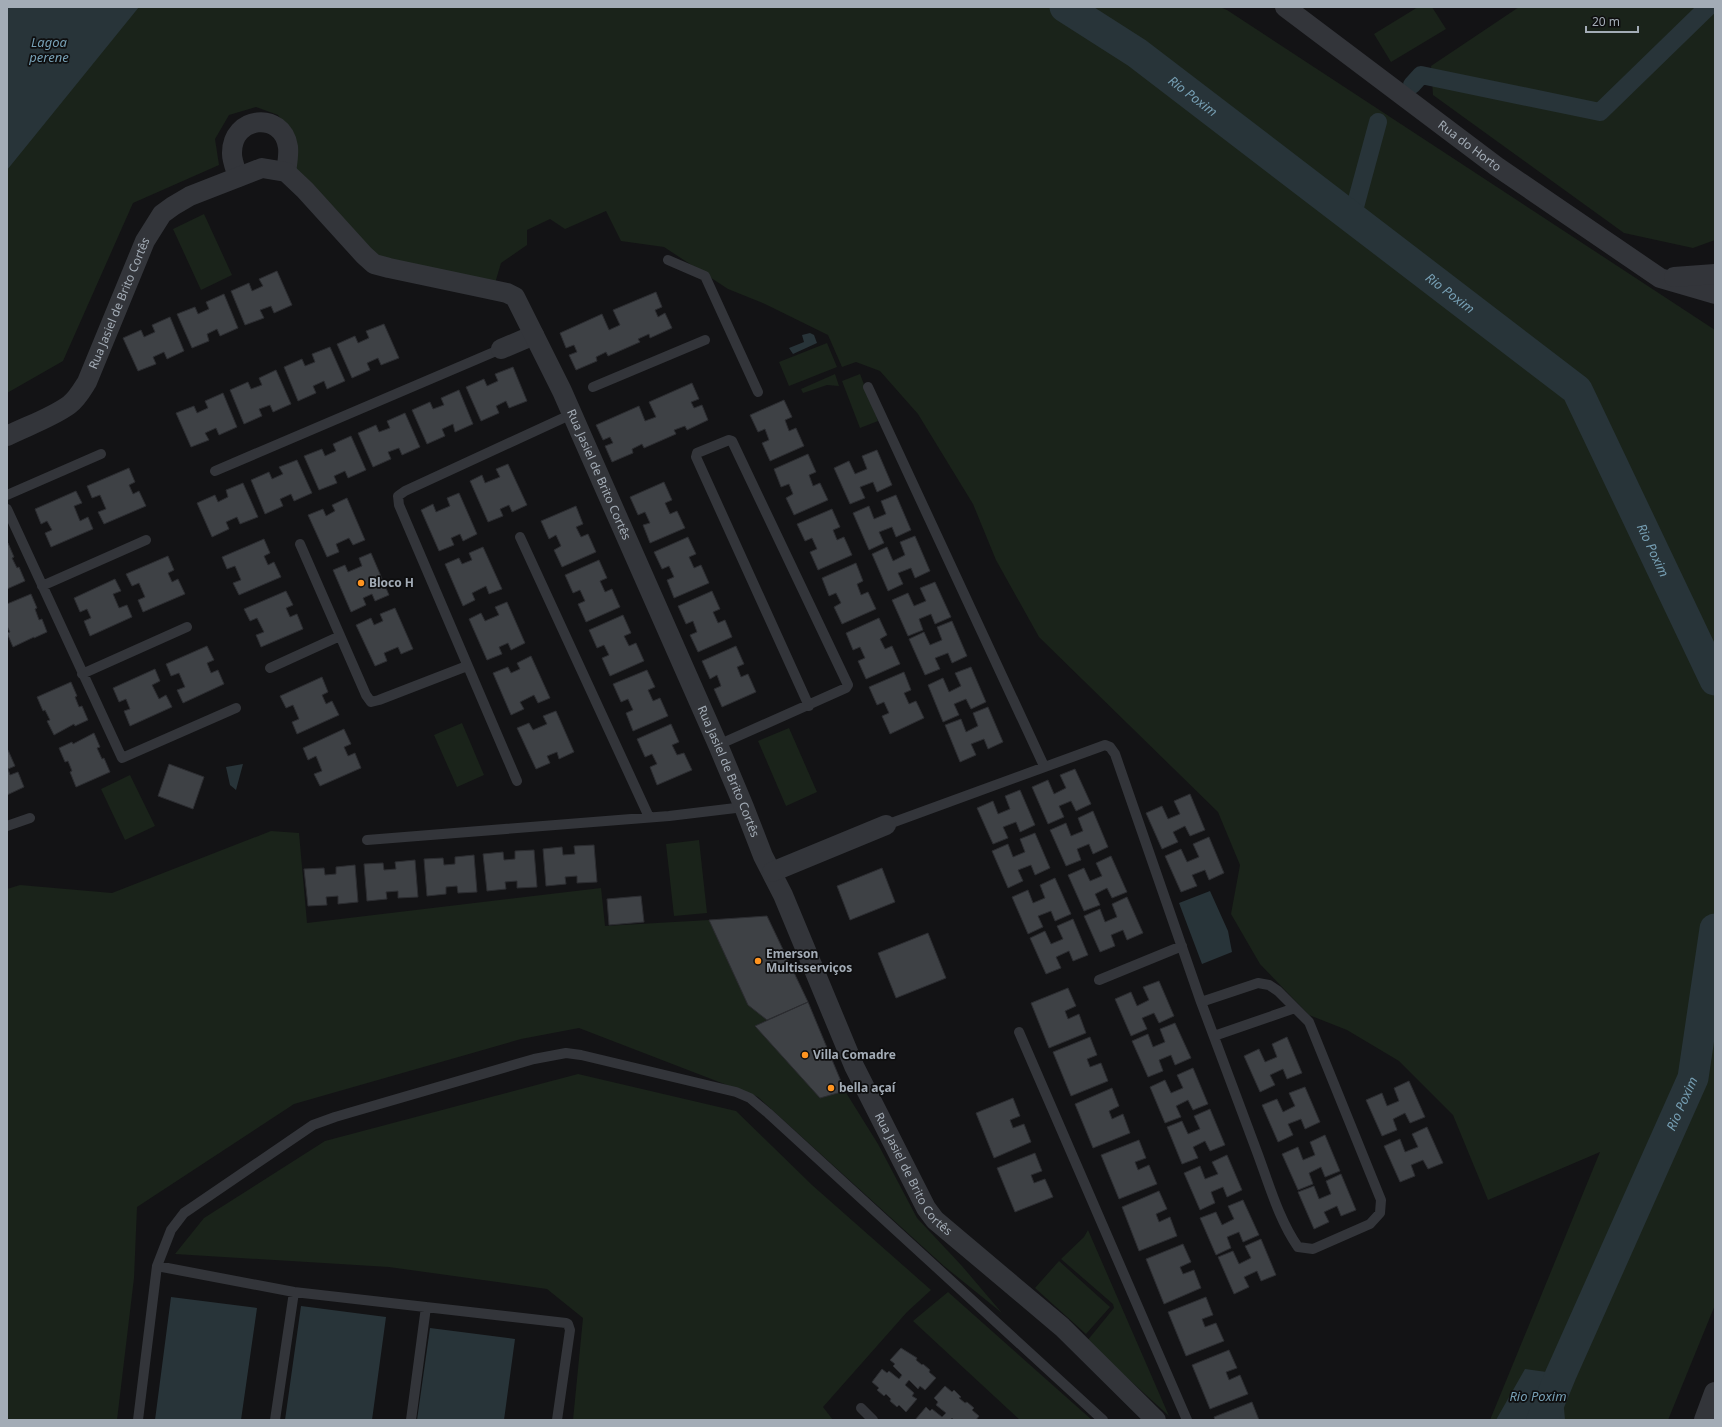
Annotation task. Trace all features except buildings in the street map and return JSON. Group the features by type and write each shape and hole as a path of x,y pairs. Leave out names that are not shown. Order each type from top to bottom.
{"street":[{"name":"Rua do Horto","path":"1284,7 1496,166 1660,278 1715,294"},
{"path":"238,178 232,154 234,136 248,124 266,122 281,131 288,148 286,172"},
{"name":"Rua Jasiel de Brito Cortês","path":"7,436 56,413 70,404 79,395 87,382 145,241 162,214 190,196 262,168 286,172 305,190 374,264 511,295 517,299 562,391 718,744 763,856 772,872 854,1066 929,1213 1062,1327 1156,1420"},
{"path":"1660,278 1715,274"},
{"path":"501,349 534,335"},
{"path":"772,872 886,826"},
{"path":"1705,1420 1715,1393"}],"lane":[{"path":"668,260 705,276 758,392"},
{"path":"592,387 705,340"},
{"path":"215,471 501,349"},
{"path":"868,387 1044,766"},
{"path":"517,781 399,505 398,496 405,490 572,414"},
{"path":"718,744 809,706 846,688 848,685 732,441 729,440 697,453 696,457 809,706"},
{"path":"7,495 101,454"},
{"path":"7,509 122,758 236,708"},
{"path":"520,537 649,817"},
{"path":"42,586 146,540"},
{"path":"300,544 366,695 371,702 467,666"},
{"path":"82,674 187,627"},
{"path":"270,668 340,636"},
{"path":"886,826 1044,766 1108,745 1115,754 1201,1002 1272,1192 1291,1236 1298,1247 1313,1249 1370,1224 1380,1213 1381,1200 1309,1022 1278,991 1269,985 1258,983 1201,1002"},
{"path":"367,840 649,817 744,807"},
{"path":"7,826 30,818"},
{"path":"1099,980 1182,946"},
{"path":"1214,1036 1295,1008"},
{"path":"1019,1032 1187,1420"},
{"path":"138,1420 157,1266 171,1230 184,1214 313,1125 335,1116 534,1058 560,1054 581,1054 719,1087 750,1098 774,1118 1102,1420"},
{"path":"157,1266 294,1292 564,1322 568,1324 570,1330 557,1420"},
{"path":"275,1420 294,1292"},
{"path":"411,1420 426,1307"},
{"path":"860,1408 873,1420"}],"shaded area":[{"path":"7,7 1220,7 1227,10 1715,330 1715,1305 1668,1420 1490,1420 1600,1152 1488,1200 1453,1115 1399,1061 1347,1030 1309,1015 1260,964 1231,914 1240,865 1218,812 1039,637 996,560 973,504 918,414 880,371 856,362 842,367 828,335 765,304 728,289 664,247 621,241 606,211 565,229 550,219 527,230 527,245 501,263 493,290 389,268 291,166 293,137 278,115 256,107 229,115 215,139 219,165 133,203 63,361 7,393"},
{"path":"1418,7 1432,7 1446,29 1391,62 1374,34"},
{"path":"1519,7 1715,7 1715,240 1693,248 1624,233 1433,95 1431,66"},
{"path":"204,214 232,275 201,290 173,229"},
{"path":"827,343 837,367 789,386 779,362"},
{"path":"835,374 839,386 827,385 803,393 801,389"},
{"path":"860,374 878,421 860,428 842,381"},
{"path":"462,723 484,775 457,787 434,735"},
{"path":"789,728 817,792 786,806 758,741"},
{"path":"130,775 155,826 125,840 101,789"},
{"path":"271,831 299,833 307,923 601,888 605,926 709,920 748,1005 767,1020 755,1026 820,1098 845,1091 878,1144 917,1218 962,1266 1002,1313 944,1266 758,1097 579,1028 521,1039 294,1104 137,1207 134,1278 117,1420 7,1420 7,889 20,885 112,893"},
{"path":"699,840 707,913 674,916 666,844"},
{"path":"578,1074 736,1111 812,1185 931,1290 907,1312 823,1407 833,1420 573,1420 583,1318 547,1289 389,1267 175,1254 204,1218 325,1141"},
{"path":"1088,1230 1169,1416 1087,1341 1114,1308 1113,1304 1061,1259 1084,1237"},
{"path":"1059,1261 1110,1307 1086,1334 1035,1288"},
{"path":"948,1292 1092,1420 1020,1420 913,1321"}],"water":[{"name":"Lagoa perene","path":"7,7 139,7 7,170"},
{"path":"810,333 814,335 817,343 793,354 789,348 804,342 802,335"},
{"path":"243,764 236,790 230,785 226,767"},
{"path":"1210,891 1228,931 1232,952 1202,964 1179,903"},
{"path":"171,1297 257,1308 241,1420 155,1420"},
{"path":"301,1306 386,1317 372,1420 285,1420"},
{"path":"430,1328 515,1339 504,1420 417,1420"},
{"name":"Rio Poxim","path":"1525,1369 1561,1374 1565,1420 1496,1420"}],"waterway":[{"name":"Rio Poxim","path":"1065,7 1137,53 1577,390 1715,680"},
{"path":"1412,85 1421,75 1600,112 1708,7"},
{"path":"1352,218 1378,122"},
{"name":"Rio Poxim","path":"1542,1420 1693,1078 1715,929"}],"place":[{"name":"Bloco H","path":"361,583"},
{"name":"Emerson Multisserviços","path":"758,961"},
{"name":"Villa Comadre","path":"805,1055"},
{"name":"bella açaí","path":"831,1088"}]}
